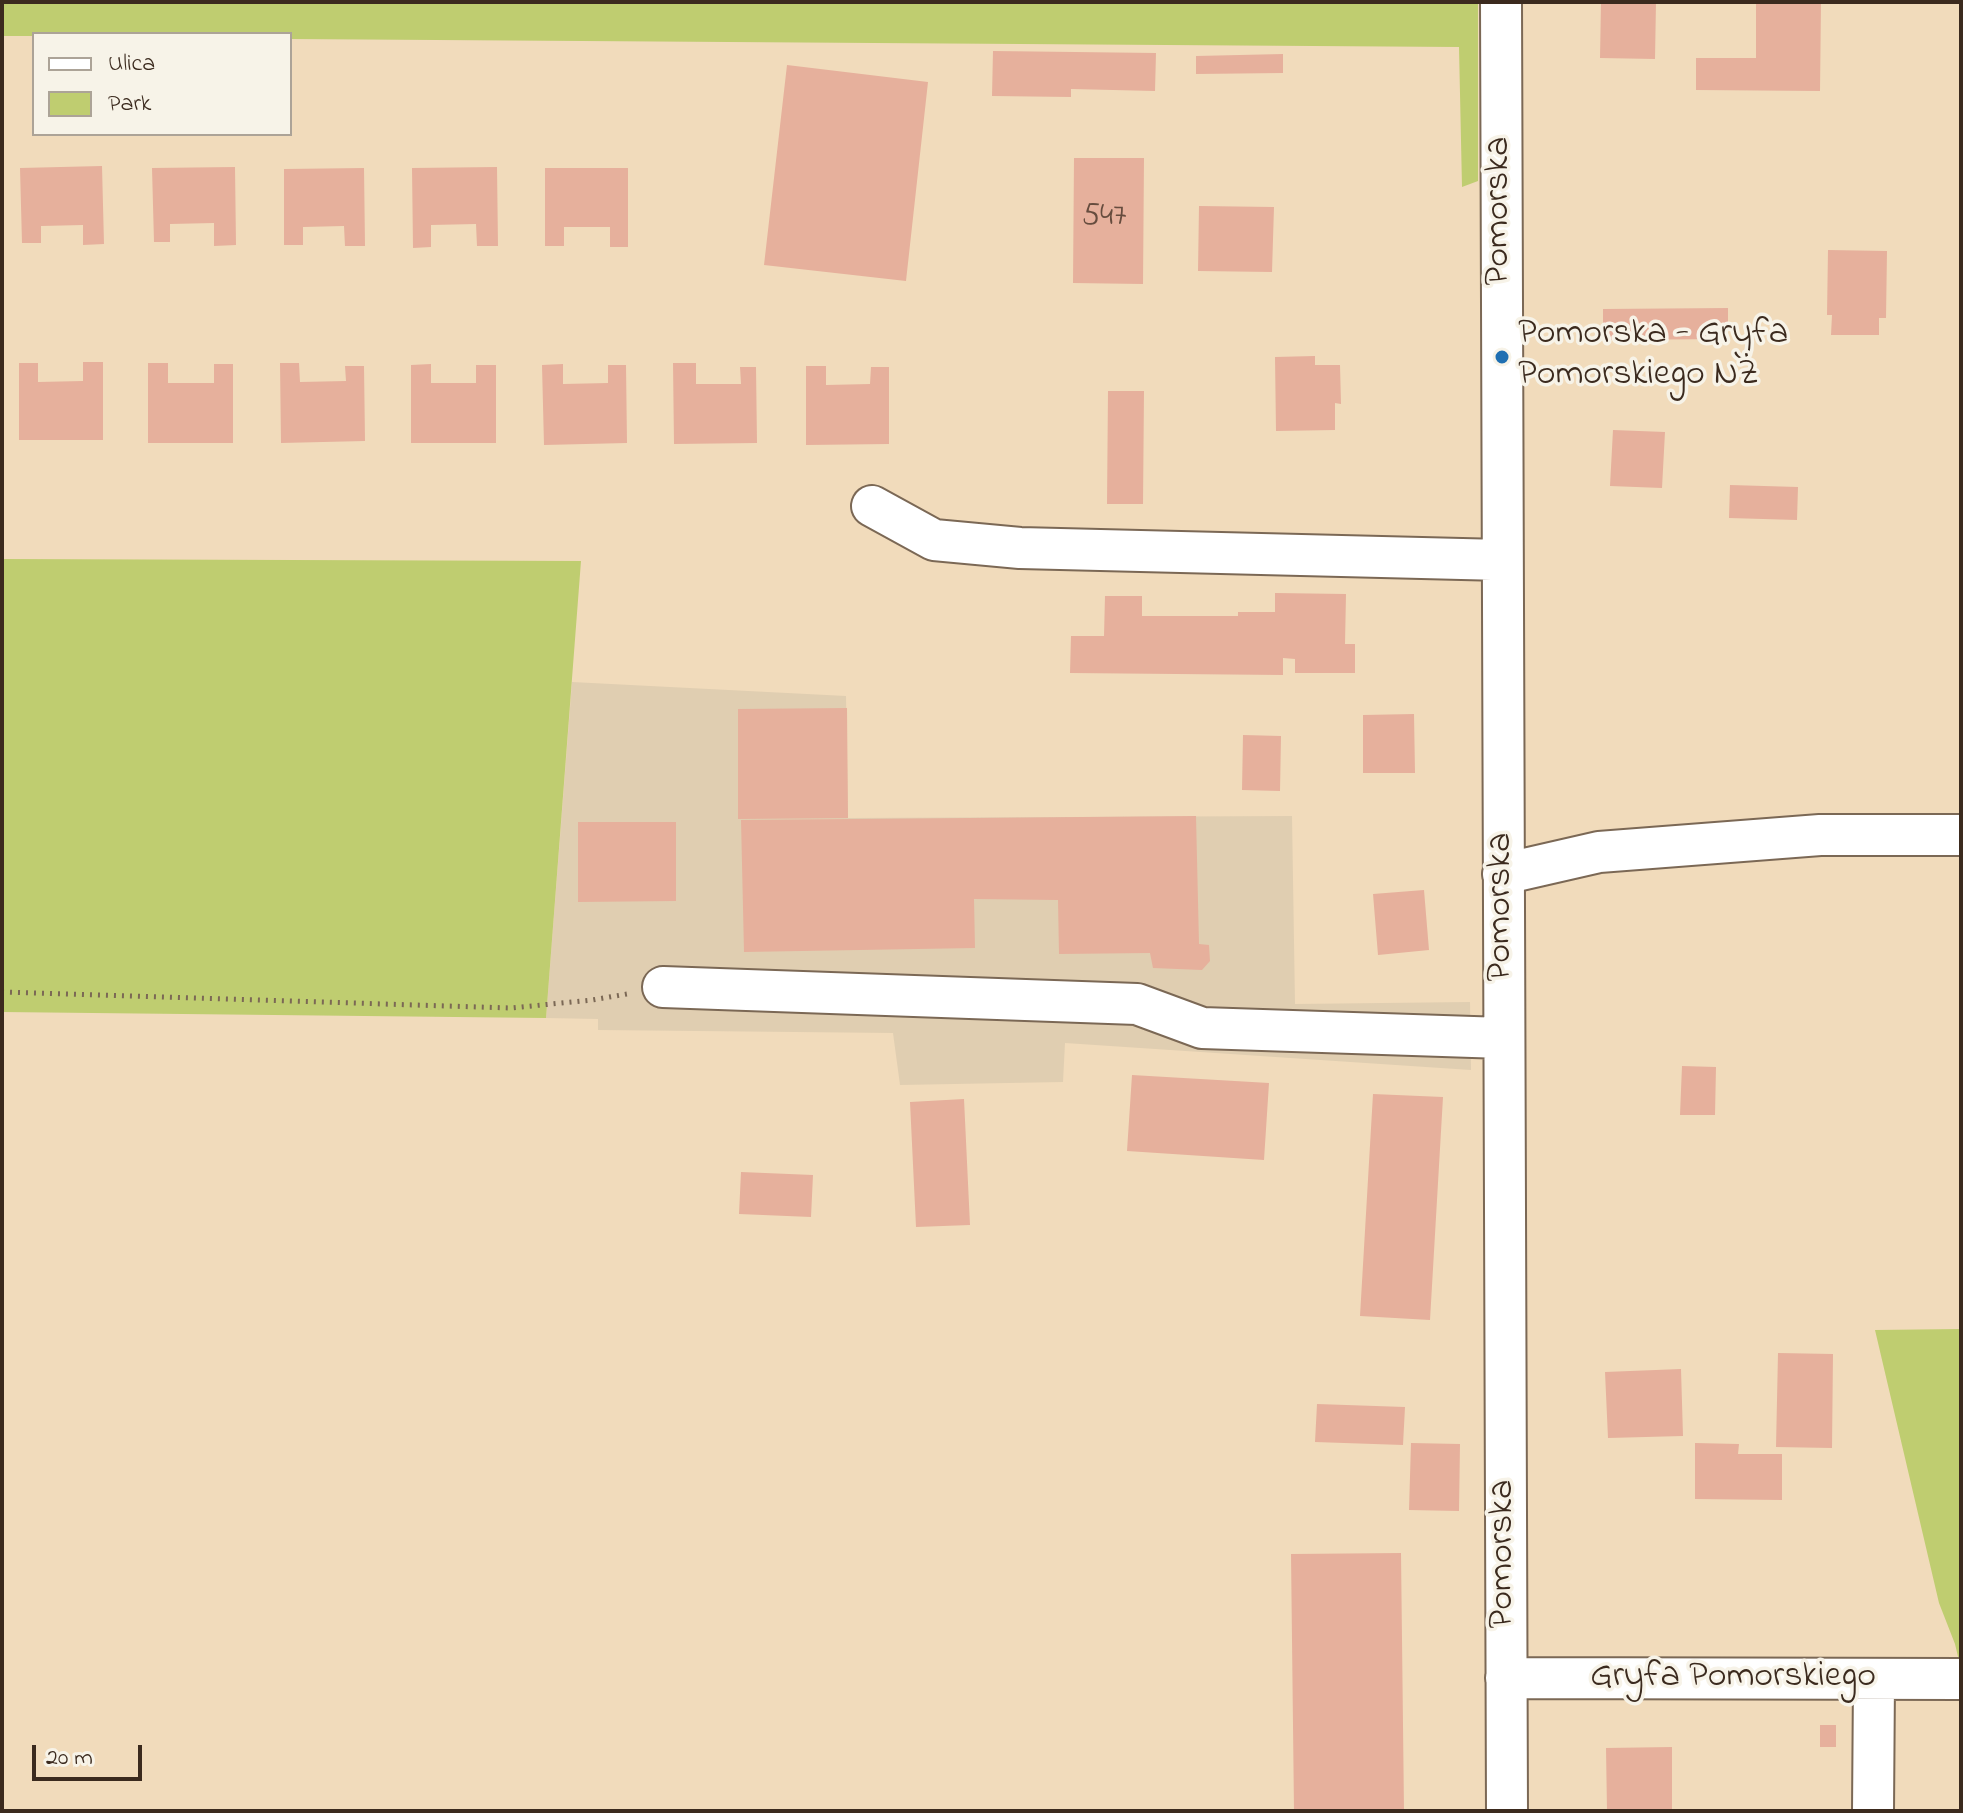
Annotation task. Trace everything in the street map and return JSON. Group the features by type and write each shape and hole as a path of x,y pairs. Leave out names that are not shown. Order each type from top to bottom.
{"street":[{"name":"Pomorska","path":"1501,2 1507,1811"},
{"path":"872,506 934,540 1020,548 1502,560"},
{"path":"1503,874 1599,852 1820,835 1961,835"},
{"path":"663,987 1137,1004 1202,1028 1503,1038"},
{"name":"Gryfa Pomorskiego","path":"1506,1678 1961,1679"},
{"path":"1873,1811 1874,1680"}],"path":[{"path":"2,992 511,1008 592,1000 663,987"}],"shaded area":[{"path":"572,682 846,696 848,818 1292,816 1295,1004 1470,1002 1471,1070 1065,1043 1063,1082 900,1085 893,1033 598,1030 598,1019 546,1018"}],"green space":[{"path":"2,2 1478,2 1478,181 1462,187 1459,47 292,39 292,32 32,32 32,36 2,36"},
{"path":"2,559 581,561 546,1018 2,1012"},
{"path":"1961,1329 1960,1665 1939,1603 1875,1330"}],"building":[{"path":"1601,2 1656,2 1655,59 1600,58"},
{"path":"1756,2 1821,2 1820,91 1696,90 1696,58 1756,58"},
{"path":"993,51 1156,53 1155,91 1071,89 1071,97 992,96"},
{"path":"1283,54 1283,73 1196,74 1196,56"},
{"path":"787,65 928,82 906,281 764,265"},
{"path":"1074,158 1144,158 1143,284 1073,283"},
{"path":"102,166 104,244 83,245 83,225 41,226 41,243 22,243 20,168"},
{"path":"235,167 236,245 214,246 214,223 170,224 170,242 154,242 152,168"},
{"path":"497,167 498,246 477,246 476,224 431,225 431,247 413,248 412,168"},
{"path":"364,168 365,246 345,246 344,226 303,227 303,245 284,245 284,169"},
{"path":"545,168 628,168 628,247 610,247 610,227 564,227 564,246 545,246"},
{"path":"1199,206 1274,207 1272,272 1198,271"},
{"path":"1828,250 1887,251 1886,318 1879,318 1879,335 1831,335 1832,315 1827,315"},
{"path":"1728,308 1728,339 1603,340 1603,309"},
{"path":"1315,356 1315,365 1340,365 1341,404 1335,403 1335,430 1276,431 1275,357"},
{"path":"83,362 103,362 103,440 19,440 19,363 38,363 38,382 83,381"},
{"path":"148,363 168,363 168,383 214,383 214,364 233,364 233,443 148,443"},
{"path":"280,363 299,363 300,382 346,381 345,366 364,366 365,441 281,443"},
{"path":"673,363 696,363 696,384 741,384 740,367 756,367 757,443 674,444"},
{"path":"431,364 431,383 476,383 476,365 496,365 496,443 411,443 411,365"},
{"path":"563,364 563,384 608,383 608,365 626,365 627,443 544,445 542,365"},
{"path":"806,366 826,366 826,385 870,384 871,367 889,367 889,444 806,445"},
{"path":"1108,391 1144,391 1143,504 1107,504"},
{"path":"1613,430 1665,432 1662,488 1610,486"},
{"path":"1730,485 1798,487 1797,520 1729,518"},
{"path":"1275,593 1346,594 1345,644 1355,644 1355,673 1295,673 1295,659 1283,658 1283,675 1070,673 1071,636 1104,636 1105,596 1142,596 1142,616 1238,616 1238,612 1275,612"},
{"path":"847,708 848,818 738,819 738,709"},
{"path":"1414,714 1415,773 1363,773 1363,715"},
{"path":"1243,735 1281,736 1280,791 1242,790"},
{"path":"1196,816 1199,944 1209,945 1210,961 1202,970 1153,968 1150,953 1059,954 1058,900 974,899 975,948 744,952 741,820"},
{"path":"578,822 676,822 676,901 578,902"},
{"path":"1424,890 1429,950 1378,955 1373,894"},
{"path":"1682,1066 1716,1067 1715,1115 1680,1115"},
{"path":"1132,1075 1269,1083 1264,1160 1127,1151"},
{"path":"1373,1094 1443,1097 1430,1320 1360,1316"},
{"path":"964,1099 970,1225 916,1227 910,1102"},
{"path":"741,1172 813,1175 811,1217 739,1214"},
{"path":"1778,1353 1833,1354 1832,1448 1776,1447"},
{"path":"1681,1369 1683,1436 1608,1438 1605,1372"},
{"path":"1317,1404 1405,1407 1403,1445 1315,1442"},
{"path":"1411,1443 1460,1444 1459,1511 1409,1510"},
{"path":"1695,1443 1739,1444 1738,1454 1782,1454 1782,1500 1695,1499"},
{"path":"1401,1553 1404,1811 1294,1811 1291,1554"},
{"path":"1820,1725 1836,1725 1836,1747 1820,1747"},
{"path":"1672,1747 1672,1811 1607,1811 1606,1748"}],"place":[{"name":"Pomorska - Gryfa Pomorskiego NŻ","path":"1502,357"}]}
